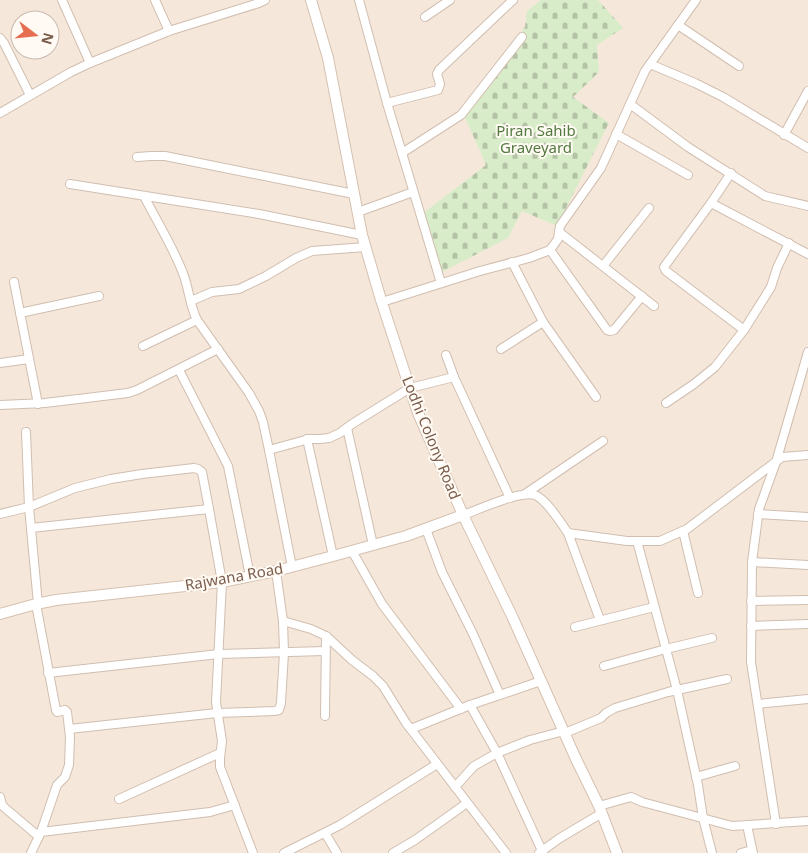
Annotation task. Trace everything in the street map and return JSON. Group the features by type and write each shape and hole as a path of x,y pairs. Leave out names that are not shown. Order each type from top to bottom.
{"main road":[{"name":"Lodhi Colony Road","path":"312,0 328,58 362,234 418,413 463,516 512,616 601,809 617,853"},
{"name":"Rajwana Road","path":"0,614 56,600 222,582 276,571 373,545 463,516"}],"street":[{"path":"62,0 90,63"},
{"path":"155,0 169,31"},
{"path":"359,0 386,103 441,283"},
{"path":"425,17 450,0"},
{"path":"386,103 438,90 440,84 437,74 439,70 513,0"},
{"path":"382,302 550,250 558,239 560,226 601,168 645,71 696,0"},
{"path":"0,113 70,72 90,63 169,31 260,1"},
{"path":"678,25 739,66"},
{"path":"0,38 30,96"},
{"path":"402,153 461,115 522,38"},
{"path":"650,64 723,97 808,148"},
{"path":"784,135 808,91"},
{"path":"630,104 688,147 765,196 808,206"},
{"path":"616,134 688,175"},
{"path":"137,158 165,156 354,194"},
{"path":"731,173 664,267 666,271 744,330"},
{"path":"70,184 259,214 362,234"},
{"path":"358,212 413,192"},
{"path":"144,196 178,261 197,320 256,404 263,422 292,567"},
{"path":"711,203 808,254"},
{"path":"603,266 649,208"},
{"path":"559,232 654,306"},
{"path":"666,403 715,367 744,330 771,287 789,243"},
{"path":"191,301 212,292 234,290 249,285 312,251 366,247"},
{"path":"550,250 607,330 614,330 642,296"},
{"path":"512,262 542,322 596,397"},
{"path":"14,282 38,404"},
{"path":"20,313 99,296"},
{"path":"143,346 197,320"},
{"path":"501,349 542,322"},
{"path":"0,405 38,404 128,393 179,370 218,349"},
{"path":"776,824 752,662 752,562 759,509 776,462 808,352"},
{"path":"446,355 454,377 510,498"},
{"path":"0,362 29,360"},
{"path":"179,370 228,466 250,576"},
{"path":"269,450 307,440 329,438 340,433 410,388 454,377"},
{"path":"347,428 373,545"},
{"path":"26,432 37,604 56,710 57,712 65,710 67,712 70,736 69,765 65,777 57,785 40,834 31,853"},
{"path":"307,440 333,556"},
{"path":"463,516 525,494 602,441"},
{"path":"568,534 627,541 660,541 687,529 782,457 808,455"},
{"path":"0,514 30,507 75,488 111,479 194,468 202,472 222,582 216,702 222,741 220,767 254,853"},
{"path":"525,494 535,495 547,505 568,534 600,620"},
{"path":"31,528 209,509"},
{"path":"758,514 808,517"},
{"path":"426,529 442,572 473,634 500,695"},
{"path":"683,531 698,594"},
{"path":"637,541 677,690 712,853"},
{"path":"352,551 382,604 461,709"},
{"path":"752,562 808,565"},
{"path":"69,729 217,713 279,710 284,653 283,621 276,571"},
{"path":"751,601 808,600"},
{"path":"575,627 654,607"},
{"path":"283,621 326,636 352,660 374,676 383,686 406,723 506,853"},
{"path":"751,626 808,624"},
{"path":"325,716 326,636"},
{"path":"604,666 712,638"},
{"path":"48,673 219,654 326,651"},
{"path":"455,787 474,766 497,752 530,740 564,732 601,718 615,708 727,678"},
{"path":"411,729 470,705 541,681"},
{"path":"758,704 808,699"},
{"path":"470,705 497,752 541,852 601,809 631,797 642,802 732,826 808,821"},
{"path":"119,799 220,753"},
{"path":"284,853 340,825 437,764"},
{"path":"696,777 735,766"},
{"path":"0,797 5,808 40,834 210,812 235,805"},
{"path":"393,853 467,803"},
{"path":"741,853 752,852 747,825"},
{"path":"325,833 337,853"}],"shaded area":[{"path":"0,0 808,0 808,853 0,853"}],"green space":[{"name":"Piran Sahib Graveyard","path":"541,0 598,0 623,28 597,45 599,72 573,97 609,123 557,226 522,211 508,238 440,273 422,214 486,165 464,115 525,27 527,11"}]}
